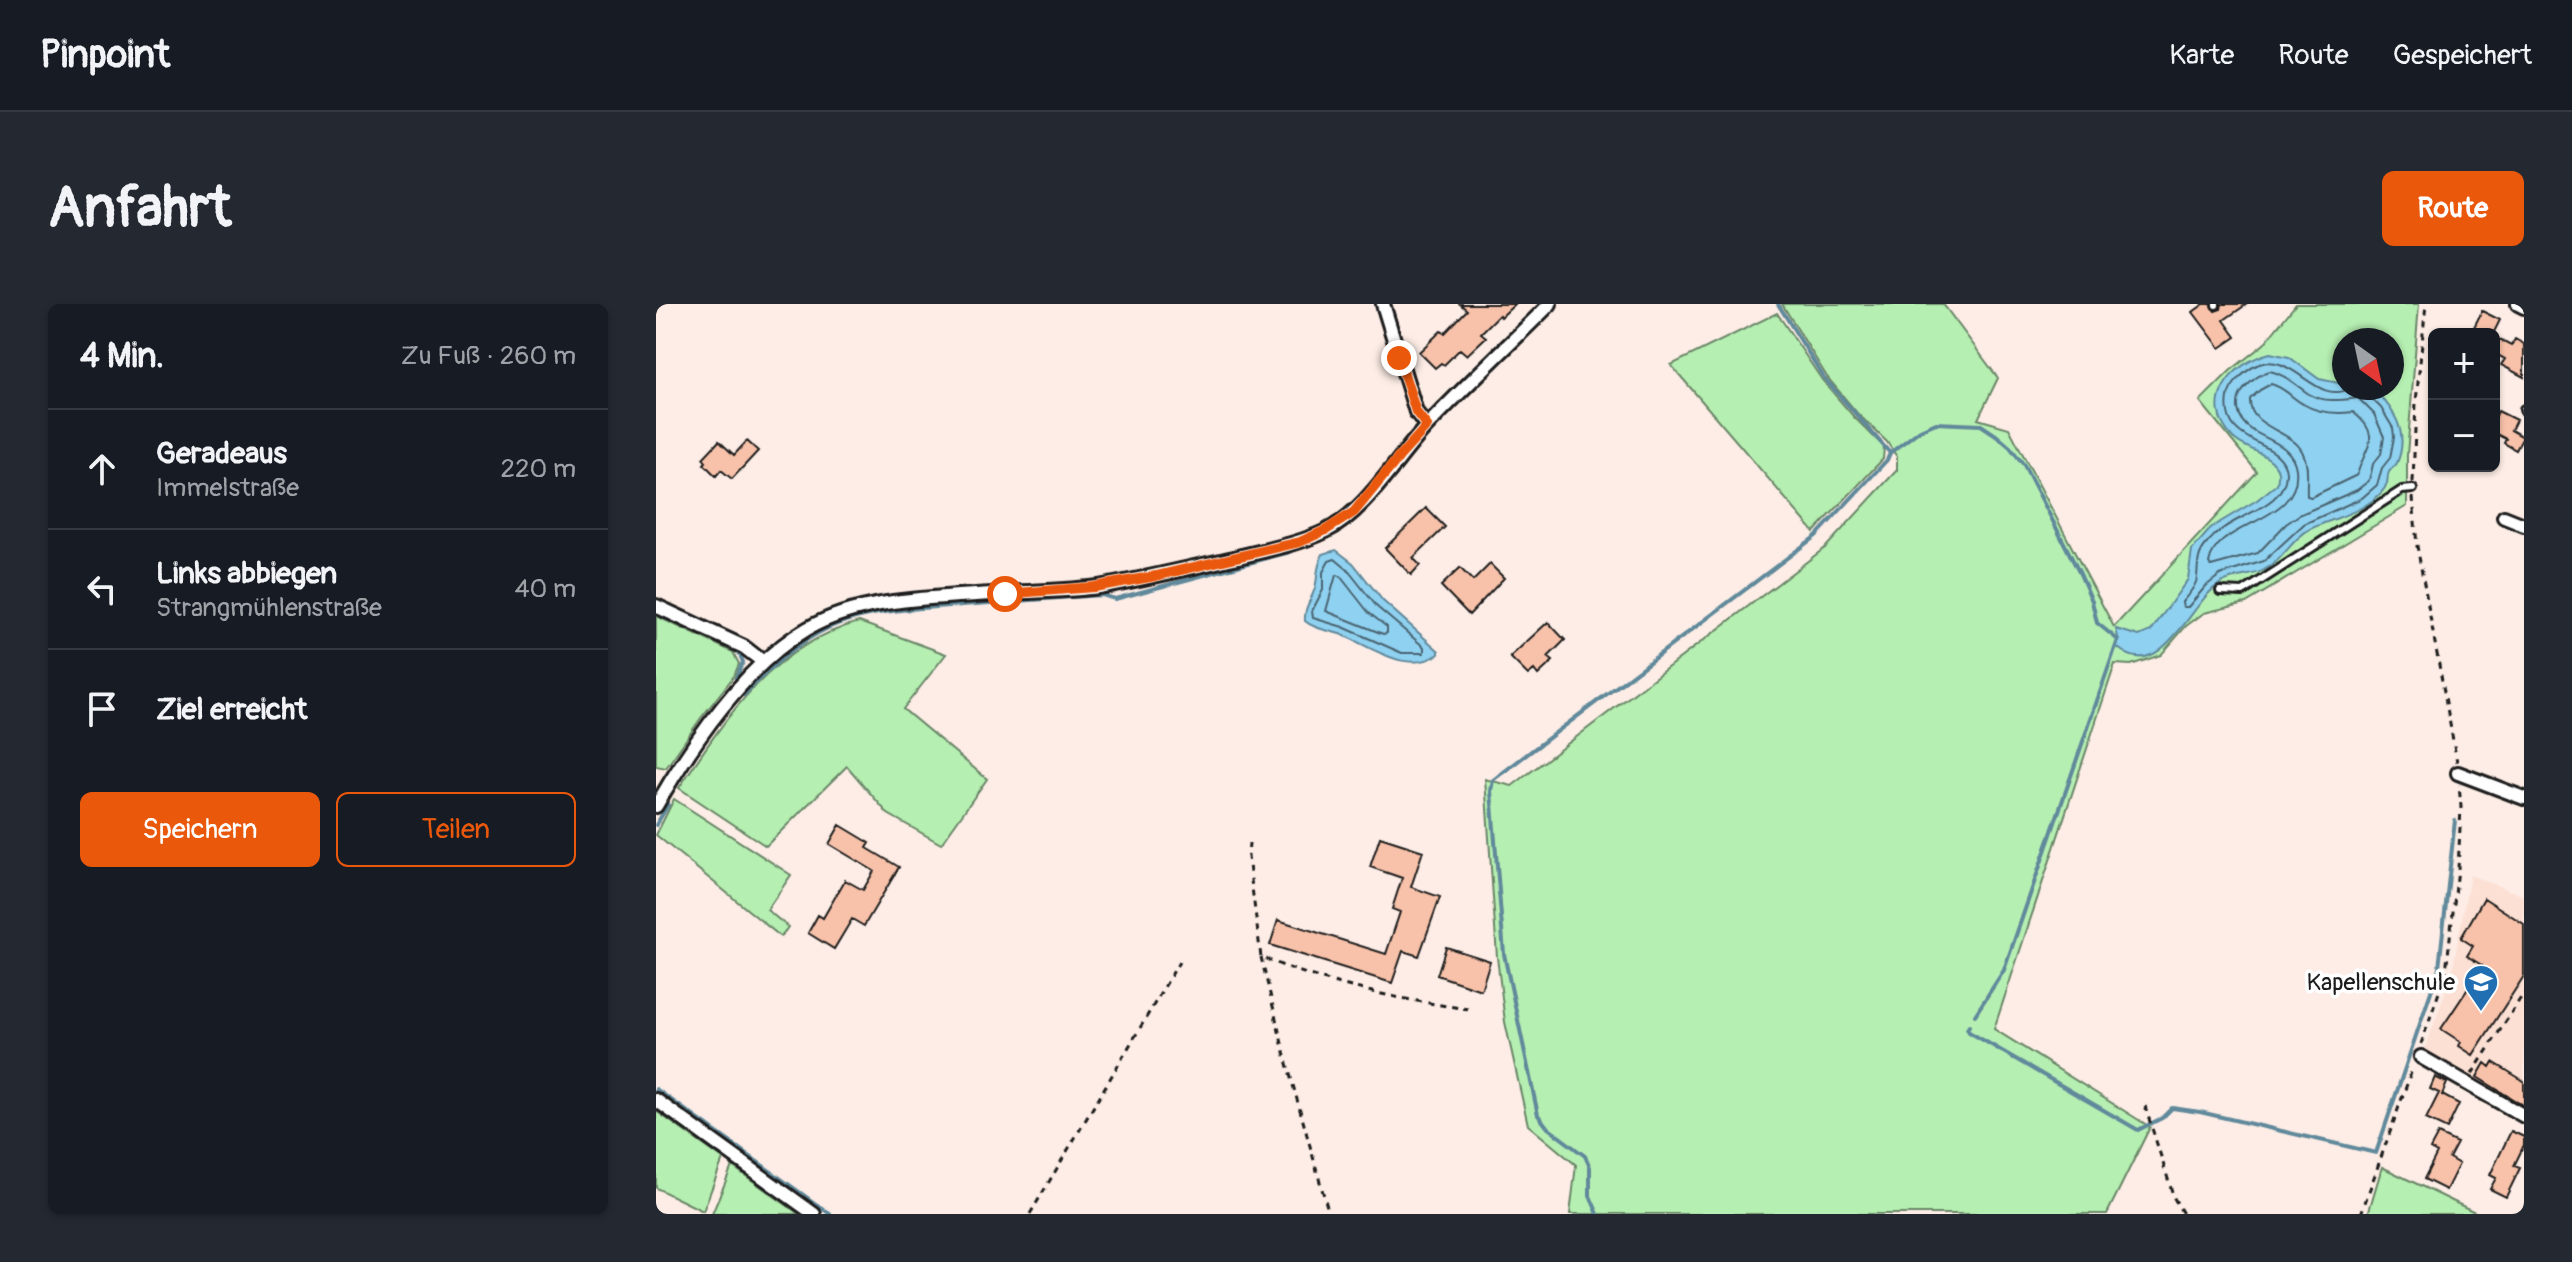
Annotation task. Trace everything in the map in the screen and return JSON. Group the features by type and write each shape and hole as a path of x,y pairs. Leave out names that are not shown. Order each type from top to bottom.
{"street":[{"path":"1383,304 1416,412 1427,426"},
{"path":"656,806 710,724 762,661 806,629 854,610 915,600 1094,587 1156,576 1300,542 1326,530 1354,512 1427,426 1550,304"},
{"path":"2518,304 2524,307"},
{"path":"2504,517 2524,525"},
{"path":"656,606 744,647 762,661"},
{"path":"2458,773 2524,798"},
{"path":"2421,1057 2524,1116"},
{"path":"656,1100 814,1214"}],"lane":[{"path":"2220,591 2243,592 2402,490 2413,489"}],"path":[{"path":"2426,304 2414,422 2413,489 2417,546 2457,758 2461,807 2458,869"},
{"path":"1249,843 1248,857 1261,957 1329,1214"},
{"path":"1261,957 1297,972 1396,998 1468,1009"},
{"path":"1030,1214 1179,962"},
{"path":"2467,1082 2524,993"},
{"path":"2145,1106 2174,1198 2183,1214"}],"shaded area":[{"name":"Kapellenschule","path":"2470,875 2524,896 2524,1112 2424,1052 2452,973"}],"green space":[{"path":"1782,304 1943,304 1998,378 1978,419 2009,428 2114,627 2257,472 2200,401 2230,371 2264,344 2296,304 2419,304 2407,455 2407,506 2246,603 2204,613 2186,626 2161,655 2131,665 2115,664 1994,1029 2150,1127 2107,1214 1570,1214 1576,1165 1528,1125 1505,1022 1497,957 1485,779 1512,786 1826,547 1897,470 1897,457 1887,442 1827,377"},
{"path":"1777,313 1822,380 1884,447 1883,459 1814,532 1671,365"},
{"path":"656,616 733,652 739,664 734,676 666,768 656,766"},
{"path":"859,622 946,654 903,709 987,779 941,844 888,814 847,766 766,846 679,788 715,735 754,687 801,648"},
{"path":"674,799 791,875 767,910 788,927 781,937 656,835"},
{"path":"656,1111 723,1159 703,1211 656,1188"},
{"path":"732,1166 799,1214 712,1214"},
{"path":"2382,1167 2479,1214 2368,1214"}],"water":[{"path":"2270,353 2289,357 2319,379 2332,382 2332,400 2383,400 2401,431 2401,452 2397,463 2388,473 2384,490 2372,501 2310,529 2264,570 2217,586 2168,643 2153,654 2136,657 2127,654 2117,647 2116,629 2139,636 2151,631 2188,579 2192,550 2212,527 2277,484 2275,465 2233,438 2223,424 2219,411 2219,398 2224,386 2243,365"},
{"path":"1336,550 1353,563 1383,601 1439,654 1427,660 1401,661 1305,621 1323,554"}],"building":[{"path":"1460,304 1515,304 1481,333 1486,337 1467,355 1460,349 1444,365 1441,363 1435,368 1419,352 1441,331 1445,333 1467,310"},
{"path":"2204,304 2210,304 2215,311 2221,309 2222,304 2247,304 2224,320 2236,337 2220,348 2193,312"},
{"path":"2482,311 2500,320 2496,328 2474,328"},
{"path":"2515,339 2524,344 2524,377 2501,365 2505,359 2500,356 2500,340 2511,346"},
{"path":"2500,412 2516,420 2511,430 2523,437 2516,450 2504,443 2506,439 2500,436"},
{"path":"719,441 734,455 747,441 758,451 732,479 721,470 716,476 704,464 703,458"},
{"path":"1426,508 1445,527 1413,558 1420,565 1411,575 1385,548"},
{"path":"1490,564 1504,578 1469,615 1441,586 1460,568 1473,581"},
{"path":"1548,622 1565,640 1548,657 1553,661 1538,675 1534,670 1528,675 1510,657"},
{"path":"840,825 870,843 867,848 899,867 864,926 852,919 834,949 808,933 818,915 823,918 845,880 863,890 874,871 829,844"},
{"path":"1380,837 1423,851 1411,887 1440,897 1419,956 1403,951 1392,983 1270,945 1278,920 1386,954 1400,912 1392,909 1402,878 1370,867"},
{"path":"2484,898 2524,924 2524,976 2473,1055 2459,1046 2461,1042 2441,1029 2483,966 2467,956 2473,946 2461,938"},
{"path":"1446,947 1490,961 1481,990 1437,975"},
{"path":"2493,1062 2524,1081 2524,1106 2477,1077 2485,1063 2490,1067"},
{"path":"2435,1077 2447,1083 2442,1095 2459,1104 2447,1129 2426,1119 2439,1093 2430,1089"},
{"path":"2511,1131 2524,1137 2524,1145 2514,1166 2520,1168 2506,1197 2490,1189 2496,1178 2490,1175"},
{"path":"2438,1134 2457,1143 2449,1158 2459,1164 2446,1190 2424,1179 2437,1153 2430,1149"}],"waterway":[{"path":"1778,304 1824,378 1890,453"},
{"path":"1598,1214 1590,1196 1590,1167 1585,1156 1548,1128 1538,1115 1504,954 1491,791 1493,780 1816,536 1887,460 1890,453 1920,430 1936,423 1981,425 2010,447 2024,465 2080,574 2092,601 2097,623 2118,640 2004,970 1975,1015"},
{"path":"744,695 794,648 830,627 860,617 912,609 1084,596 1102,595 1115,599 1290,552"},
{"path":"656,614 734,649 743,662 736,678"},
{"path":"656,825 668,805"},
{"path":"1969,1026 1969,1032 2138,1130 2162,1118 2172,1108 2376,1153 2439,968 2455,820"},
{"path":"656,1089 830,1214"},
{"path":"656,1108 737,1166"}],"place":[{"name":"Kapellenschule","path":"2481,1013"}],"route":[{"path":"1005,594 1094,587 1156,576 1300,542 1341,522 1354,512 1427,426 1416,412 1399,358"}]}
